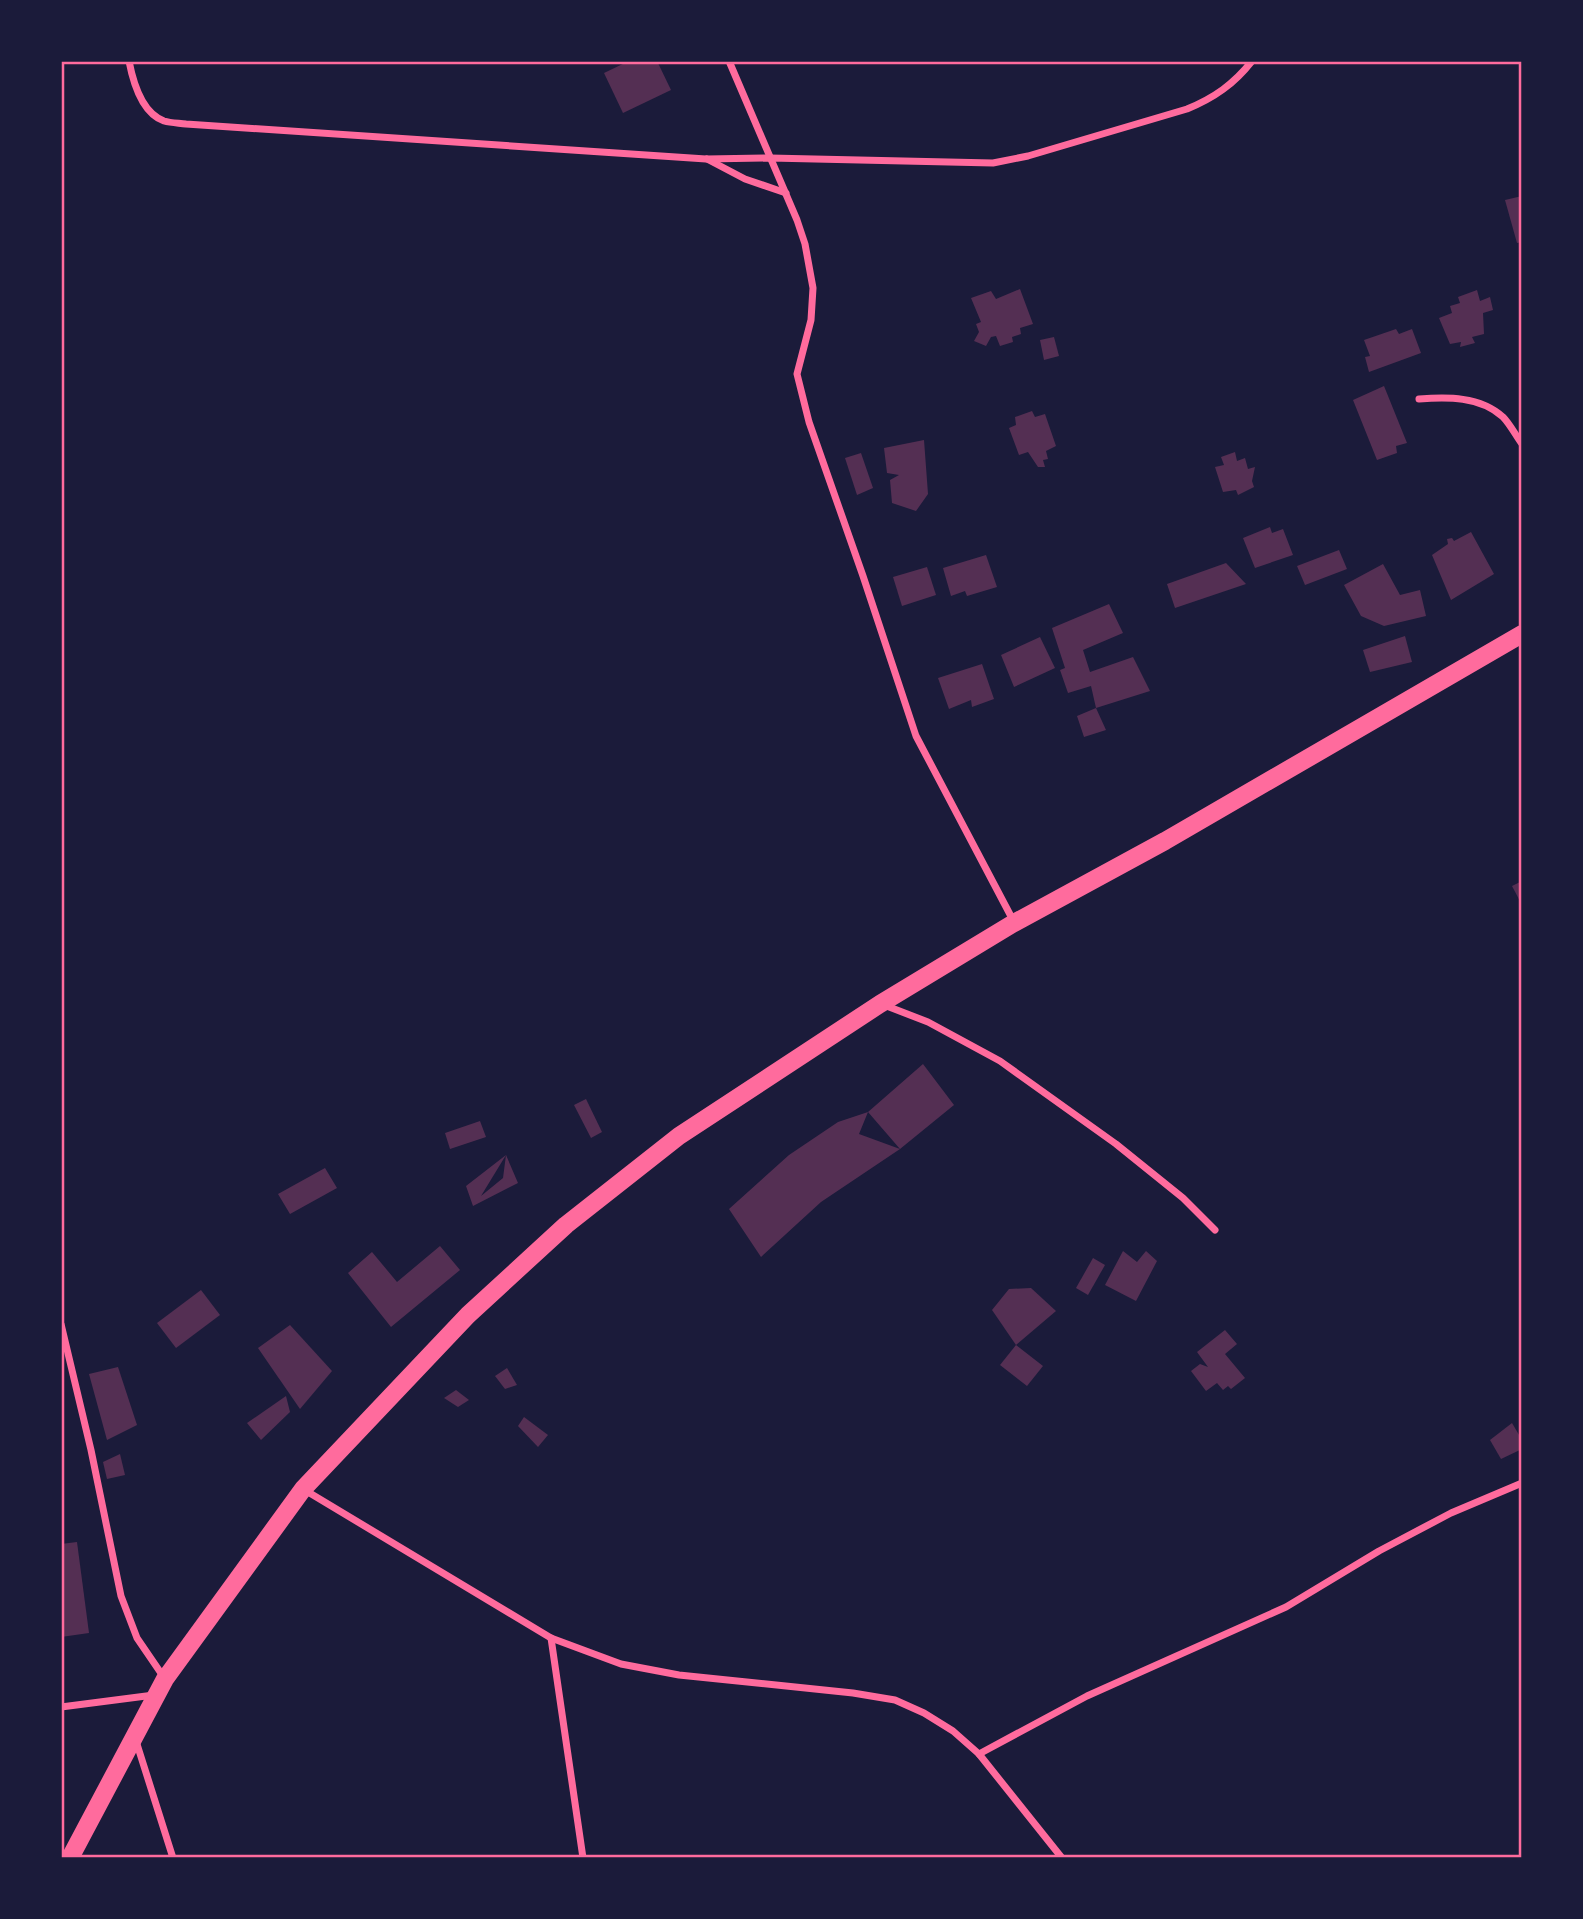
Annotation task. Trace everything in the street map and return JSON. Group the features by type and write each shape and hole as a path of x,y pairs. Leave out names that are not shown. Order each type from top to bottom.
{"main road":[{"path":"70,1858 161,1687 303,1489 468,1315 566,1225 679,1136 880,1004 1014,923 1164,841 1522,634"}],"street":[{"path":"129,61 140,97 150,112 163,121 430,142 706,159 771,158 974,164 1012,160 1187,109 1208,100 1231,85 1252,61"},
{"path":"729,61 805,244 813,288 811,320 797,374 808,422 916,736 1014,923"},
{"path":"706,159 745,179 786,193"},
{"path":"1419,399 1452,397 1481,404 1502,417 1522,444"},
{"path":"880,1004 928,1022 1000,1061 1116,1144 1183,1198 1215,1230"},
{"path":"61,1324 91,1450 121,1596 161,1687 61,1707"},
{"path":"979,1754 1087,1696 1286,1607 1379,1551 1451,1513 1522,1483"},
{"path":"303,1489 551,1638 621,1664 679,1675 853,1693 895,1700 924,1713 953,1731 979,1754 1062,1858"},
{"path":"551,1638 583,1858"},
{"path":"135,1737 173,1858"}],"building":[{"path":"629,61 657,61 671,90 623,113 604,73"},
{"path":"1522,196 1522,242 1517,243 1505,200"},
{"path":"1020,289 1033,324 1020,328 1021,334 1012,337 1013,342 1000,346 996,336 991,337 986,346 974,341 979,332 976,324 981,322 971,298 991,291 996,299"},
{"path":"1477,290 1480,301 1490,297 1493,310 1483,313 1484,334 1472,337 1475,343 1460,347 1461,342 1450,344 1439,318 1452,313 1450,306 1460,303 1458,297"},
{"path":"1396,329 1399,334 1412,329 1421,353 1369,372 1365,357 1370,356 1364,340"},
{"path":"1054,337 1059,356 1044,360 1040,340"},
{"path":"1384,386 1407,443 1396,446 1397,453 1377,460 1353,400"},
{"path":"1032,411 1035,417 1045,414 1056,446 1046,451 1048,459 1043,460 1045,467 1038,467 1028,452 1019,455 1009,428 1016,425 1015,417"},
{"path":"924,440 928,494 916,511 892,503 890,480 899,475 887,473 884,448"},
{"path":"1235,452 1237,461 1245,458 1248,469 1255,467 1252,481 1254,487 1238,495 1236,490 1223,492 1215,467 1224,465 1221,457"},
{"path":"861,453 873,488 857,495 845,458"},
{"path":"1270,527 1272,533 1283,529 1293,555 1255,568 1243,538"},
{"path":"1471,532 1494,574 1451,600 1432,555 1448,544 1447,539 1452,538 1454,541"},
{"path":"1339,550 1347,569 1305,585 1297,566"},
{"path":"986,555 997,587 967,596 965,591 951,596 943,568"},
{"path":"1226,563 1246,584 1175,608 1167,584"},
{"path":"1383,564 1400,595 1420,590 1426,616 1384,626 1361,616 1344,585"},
{"path":"927,567 936,595 902,606 893,577"},
{"path":"1109,604 1123,633 1083,650 1090,672 1133,657 1150,691 1096,708 1091,686 1068,693 1060,670 1065,668 1052,628"},
{"path":"1405,636 1412,662 1370,672 1363,650"},
{"path":"1040,637 1055,668 1014,687 1001,655"},
{"path":"982,664 994,699 972,707 971,700 949,709 938,678"},
{"path":"1096,708 1106,730 1084,737 1077,716"},
{"path":"1522,881 1522,905 1512,886"},
{"path":"923,1064 954,1105 900,1149 868,1112"},
{"path":"586,1099 602,1132 591,1138 574,1105"},
{"path":"868,1112 859,1134 900,1149 821,1202 761,1257 729,1209 789,1155 838,1122"},
{"path":"480,1121 486,1137 450,1149 445,1133"},
{"path":"506,1155 518,1183 473,1206 466,1186","holes":["506,1155 503,1178 481,1196"]},
{"path":"325,1168 337,1188 290,1214 278,1194"},
{"path":"440,1246 460,1270 391,1327 348,1273 372,1252 397,1282"},
{"path":"1123,1251 1137,1262 1146,1251 1157,1261 1136,1301 1105,1285"},
{"path":"1093,1258 1105,1265 1088,1295 1076,1288"},
{"path":"1031,1288 1056,1311 1016,1345 992,1310 1009,1289"},
{"path":"201,1290 220,1315 176,1348 157,1323"},
{"path":"290,1325 332,1371 300,1409 258,1348"},
{"path":"1225,1330 1237,1344 1225,1354 1245,1378 1231,1389 1228,1386 1223,1390 1217,1383 1206,1391 1191,1371 1200,1364 1208,1367 1197,1352"},
{"path":"1016,1345 1043,1366 1027,1386 1000,1365"},
{"path":"118,1367 137,1425 107,1440 89,1374"},
{"path":"507,1368 517,1385 505,1389 495,1376"},
{"path":"456,1390 469,1400 458,1407 444,1398"},
{"path":"286,1396 290,1412 261,1440 247,1423"},
{"path":"524,1417 548,1435 538,1447 518,1426"},
{"path":"1512,1423 1522,1440 1522,1449 1501,1459 1490,1440"},
{"path":"120,1454 125,1475 107,1479 103,1462"},
{"path":"77,1542 89,1633 61,1637 61,1544"}]}
